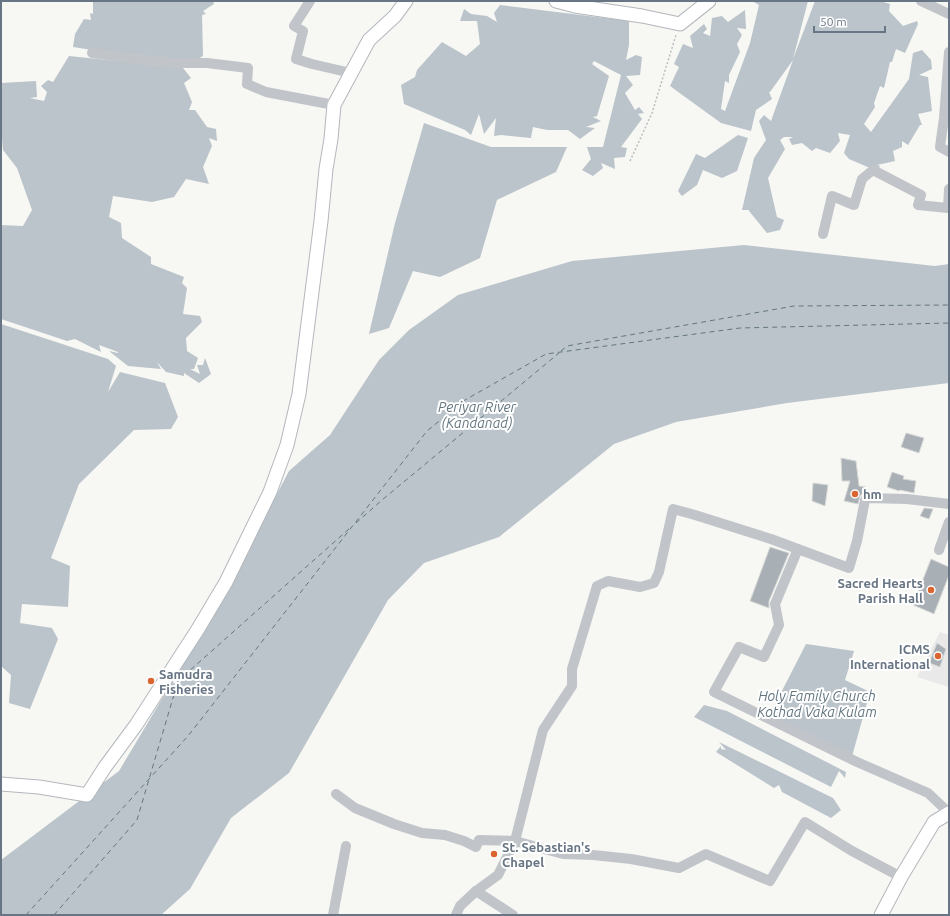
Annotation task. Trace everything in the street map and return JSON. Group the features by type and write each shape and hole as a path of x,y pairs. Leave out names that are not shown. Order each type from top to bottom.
{"street":[{"path":"310,1 294,26 303,31 296,59 351,73"},
{"path":"1,784 39,787 87,795 140,718 198,629 226,582 270,492 287,445 299,394 334,105 369,40 395,16 406,1"},
{"path":"556,1 575,6 642,16 680,24 709,1"},
{"path":"920,1 949,14"},
{"path":"949,52 944,118 940,147 949,152"},
{"path":"92,53 168,63 207,63 248,68 247,84 266,92 334,105"},
{"path":"823,234 832,196 854,205 862,179 873,170 921,195 918,205 948,208 949,189"},
{"path":"456,915 460,906 476,891 498,875 515,841 543,730 572,686 572,669 597,586 608,581 640,587 654,583 659,572 673,509 716,521 849,568 857,541 865,500 867,498 907,499 949,504"},
{"path":"939,550 949,522"},
{"path":"798,549 775,604 779,625 764,657 739,647 714,692 850,759 928,793 949,813 934,822 901,877 881,915"},
{"path":"336,794 355,808 394,824 422,833 445,835 464,841 476,847 479,840 515,841 563,854 592,855 679,868 706,854 770,881 805,822 852,851 901,877"},
{"path":"333,915 346,846"},
{"path":"476,891 513,915"}],"path":[{"path":"630,161 652,113 680,24"}],"shaded area":[{"path":"940,632 949,635 949,687 917,677"}],"water":[{"path":"93,1 213,1 214,4 203,11 206,14 202,15 203,56 196,60 123,55 73,47 75,34 84,19 91,20 90,13 93,14"},
{"path":"752,1 808,1 793,59 815,1 880,1 890,4 889,11 903,26 917,21 918,24 905,53 896,49 892,62 890,62 884,88 880,86 874,103 875,107 864,124 871,132 909,79 913,53 922,50 931,60 932,69 919,75 928,77 932,111 918,114 922,125 920,125 908,145 902,141 902,147 893,151 895,161 877,165 880,166 877,171 849,159 844,153 850,135 838,133 840,141 830,153 816,148 812,151 802,143 792,145 789,139 793,137 784,137 780,140 785,149 768,178 777,217 784,220 780,230 767,233 749,210 742,210 754,158 766,140 759,121 764,115 771,121 793,60 769,92 772,99 756,110 751,131 721,123 670,86 679,67 674,64 683,44 693,48 690,36 704,24 707,29 703,33 710,36 712,18 722,16 728,22 745,10 746,29 737,28 742,35 737,44 740,52 729,75 729,83 725,81 721,109 725,111 750,43 759,5"},
{"path":"500,5 629,21 629,45 626,60 636,55 642,57 640,75 626,76 633,85 625,93 635,110 639,107 644,113 638,114 642,119 621,147 627,148 625,157 614,158 615,169 601,163 603,168 593,176 582,170 591,159 587,147 603,147 621,75 594,61 592,64 609,76 597,116 593,117 601,121 586,127 595,128 580,139 568,130 547,130 533,127 531,138 501,135 494,136 496,118 484,134 479,114 471,135 465,130 404,104 401,85 415,77 417,70 442,42 466,56 480,44 477,21 460,21 464,9 471,14 487,16 497,22 494,13"},
{"path":"69,56 183,68 191,78 184,83 192,102 189,110 195,110 207,127 216,129 217,141 209,138 212,146 203,167 209,184 186,179 174,197 152,202 113,196 109,217 121,223 122,238 151,257 151,264 184,277 182,283 187,288 183,314 200,316 202,322 186,338 187,351 198,358 194,369 190,369 200,374 197,365 203,365 205,358 211,374 199,383 184,373 184,376 166,372 157,362 161,369 128,366 109,351 118,352 99,345 101,352 75,339 67,341 1,319 1,225 23,226 32,210 17,168 3,150 1,128 1,83 36,81 37,97 30,98 44,101 47,92 41,86 48,80 53,82"},
{"path":"424,123 491,147 567,147 556,172 497,200 480,258 440,277 413,271 389,328 369,334 395,223"},
{"path":"738,135 748,138 737,171 722,178 703,170 697,185 682,196 678,191 696,154 705,158"},
{"name":"Periyar River (Kandanad)","path":"744,245 935,266 949,264 949,383 787,403 676,422 614,444 499,537 424,563 388,600 289,773 231,818 190,889 161,915 1,915 1,860 119,771 221,600 289,471 330,435 379,360 409,330 458,295 572,261"},
{"path":"1,324 108,359 116,366 108,392 120,372 165,383 178,417 171,429 134,430 79,484 51,558 70,566 68,607 22,604 20,623 52,628 58,639 30,709 9,703 11,675 1,666"},
{"name":"Holy Family Church Kothad Vaka Kulam","path":"806,644 854,651 845,680 870,692 851,760 766,722"},
{"path":"704,705 727,711 846,772 845,778 839,771 831,787 694,717"},
{"path":"719,742 833,798 841,810 831,818 782,792 779,785 774,788 716,752 721,746 721,749 726,750"}],"pier":[{"path":"174,675 182,679 177,689 174,688 176,684 170,681"}],"building":[{"path":"906,433 924,438 919,453 901,447"},
{"path":"841,458 856,461 859,486 866,487 865,492 860,496 858,504 844,501 850,481 842,481"},
{"path":"892,472 904,476 903,479 916,481 914,493 899,491 887,487"},
{"name":"hm","path":"813,483 828,485 825,506 812,501"},
{"path":"924,508 933,509 929,519 920,516"},
{"path":"770,547 789,553 769,601 769,608 750,601"},
{"name":"Sacred Hearts Parish Hall","path":"931,559 949,567 949,575 934,614 913,605"},
{"name":"ICMS International","path":"937,643 946,649 940,667 929,663"}],"ferry route":[{"path":"561,351 567,346 794,306 949,305"},
{"path":"26,915 188,736 427,431 465,400 546,354 740,328 949,323"},
{"path":"356,523 559,353"},
{"path":"54,915 137,820 178,681 350,528"}],"place":[{"name":"hm","path":"855,494"},
{"name":"Sacred Hearts Parish Hall","path":"931,590"},
{"name":"ICMS International","path":"938,656"},
{"name":"Samudra Fisheries","path":"151,681"},
{"name":"St. Sebastian's Chapel","path":"494,854"}]}
